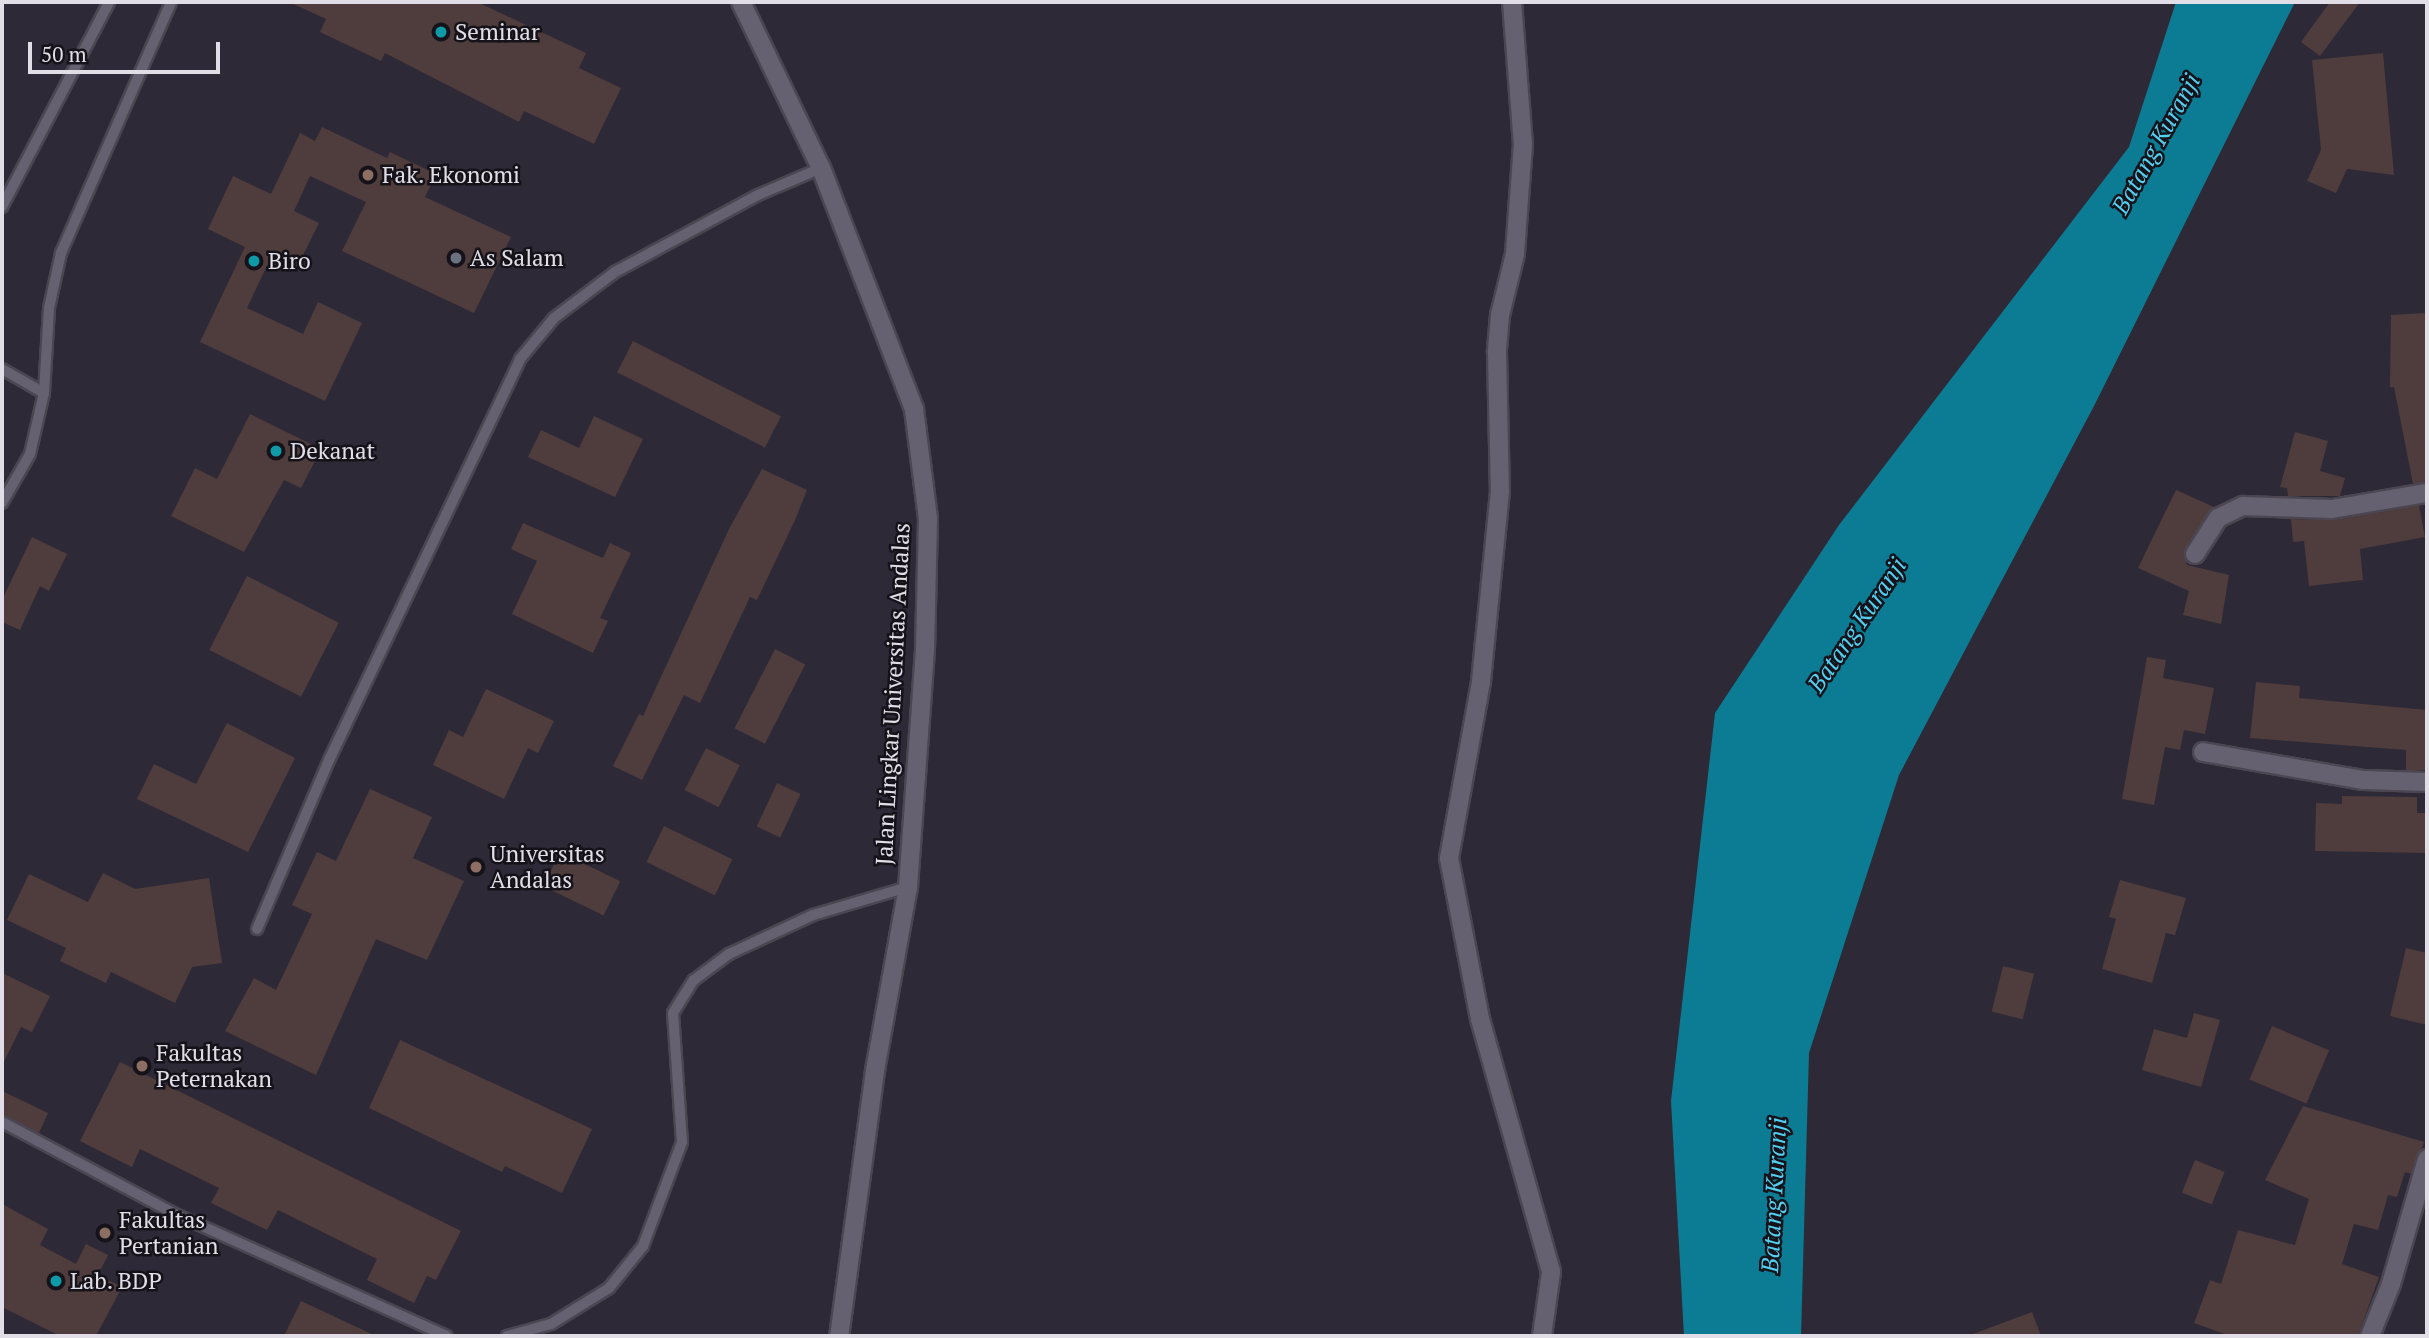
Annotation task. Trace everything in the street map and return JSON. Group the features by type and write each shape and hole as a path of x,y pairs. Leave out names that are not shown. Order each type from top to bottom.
{"street":[{"name":"Jalan Lingkar Universitas Andalas","path":"741,2 821,169 914,409 928,519 925,650 908,887 876,1071 839,1336"},
{"path":"1513,2 1522,144 1515,254 1500,315 1497,353 1500,491 1482,682 1450,858 1480,1019 1550,1272 1542,1336"},
{"path":"2195,554 2218,518 2243,506 2332,509 2427,493"},
{"path":"2203,752 2364,780 2427,782"},
{"path":"2370,1336 2391,1284 2427,1159"}],"lane":[{"path":"2,207 109,2"},
{"path":"2,503 30,454 44,393 49,308 61,253 171,2"},
{"path":"257,929 330,758 520,359 554,318 615,272 758,195 821,169"},
{"path":"2,369 44,393"},
{"path":"508,1336 551,1324 609,1288 643,1246 682,1142 673,1013 694,980 729,954 813,915 908,887"},
{"path":"2,1122 173,1213 447,1336"}],"water":[{"name":"Batang Kuranji","path":"2176,2 2295,2 2095,404 1899,775 1809,1053 1801,1336 1684,1336 1671,1101 1715,713 1839,525 2129,147"}],"building":[{"path":"289,2 477,2 586,53 579,68 621,88 594,144 524,111 519,122 385,53 381,61 320,32 326,19"},
{"path":"2330,2 2360,2 2320,56 2301,42"},
{"path":"2383,53 2394,175 2347,169 2336,193 2307,181 2321,150 2312,60"},
{"path":"322,127 387,158 390,152 436,174 425,197 511,237 474,313 342,251 366,202 310,176 294,211 319,223 297,267 272,255 247,308 303,334 318,302 362,323 325,401 200,342 245,247 208,229 233,176 271,194 300,133 315,141"},
{"path":"2427,313 2427,482 2413,484 2394,387 2390,387 2391,315"},
{"path":"633,341 781,416 765,448 617,372"},
{"path":"250,414 321,449 301,488 284,480 244,552 171,516 195,468 217,479"},
{"path":"594,416 643,439 615,497 528,457 541,430 579,448"},
{"path":"2295,432 2328,441 2320,471 2345,478 2340,496 2288,496 2287,488 2280,487"},
{"path":"762,469 807,490 757,600 750,597 700,703 684,695 642,780 613,766 639,714 643,716 729,529"},
{"path":"2176,490 2214,507 2184,554 2187,565 2229,575 2221,624 2183,615 2189,591 2138,568"},
{"path":"2427,504 2419,506 2425,537 2360,549 2363,580 2309,586 2304,541 2293,542 2291,519 2334,520"},
{"path":"523,523 603,558 610,543 631,553 600,618 608,621 593,653 512,614 537,561 511,549"},
{"path":"32,537 67,554 49,591 40,586 20,630 2,622 2,600"},
{"path":"247,576 339,623 301,697 209,650"},
{"path":"775,649 805,664 765,744 735,728"},
{"path":"2147,657 2166,660 2163,678 2214,688 2205,734 2184,730 2180,750 2165,747 2154,805 2122,799"},
{"path":"2256,682 2300,686 2299,698 2427,710 2427,770 2406,770 2406,750 2250,738"},
{"path":"486,689 554,721 538,753 528,748 504,799 433,765 449,730 463,737"},
{"path":"227,723 295,758 248,852 137,799 154,764 196,784"},
{"path":"706,748 740,765 719,807 685,790"},
{"path":"777,783 801,794 780,837 757,827"},
{"path":"370,789 432,817 413,858 464,881 427,960 376,939 316,1075 225,1031 254,978 276,990 312,914 292,905 317,852 336,861"},
{"path":"2342,796 2417,797 2417,813 2427,813 2427,853 2315,851 2316,803 2342,804"},
{"path":"664,826 732,859 715,895 646,862"},
{"path":"560,852 620,881 604,916 543,886"},
{"path":"103,873 135,889 209,878 222,963 192,967 175,1003 111,972 106,983 60,961 66,948 7,920 29,874 88,902"},
{"path":"2120,880 2186,898 2175,935 2166,933 2152,983 2102,969 2116,919 2109,917"},
{"path":"2406,948 2427,953 2427,1025 2390,1016"},
{"path":"2003,966 2034,974 2023,1019 1992,1012"},
{"path":"2,973 50,996 32,1032 21,1027 2,1066"},
{"path":"2194,1013 2220,1020 2201,1087 2142,1070 2154,1029 2187,1038"},
{"path":"2272,1026 2329,1050 2306,1104 2249,1079"},
{"path":"400,1040 592,1129 562,1193 505,1166 502,1172 369,1108"},
{"path":"120,1062 461,1231 436,1280 427,1276 414,1303 367,1280 377,1259 278,1210 267,1230 211,1203 219,1188 140,1149 132,1167 80,1141"},
{"path":"2,1091 48,1113 39,1133 2,1114"},
{"path":"2303,1106 2424,1142 2411,1174 2405,1172 2397,1197 2388,1195 2378,1230 2354,1224 2342,1264 2379,1277 2358,1336 2230,1336 2194,1323 2210,1280 2221,1284 2238,1230 2295,1245 2309,1199 2265,1180"},
{"path":"2195,1160 2225,1172 2212,1204 2182,1192"},
{"name":"Lab. BDP","path":"2,1204 48,1229 40,1245 76,1264 86,1244 108,1255 98,1275 122,1287 96,1336 60,1336 2,1307"},
{"path":"301,1301 376,1336 284,1336"},
{"path":"2032,1312 2041,1336 1973,1334"}],"place":[{"name":"Seminar","path":"441,32"},
{"name":"Fak. Ekonomi","path":"368,175"},
{"name":"As Salam","path":"456,258"},
{"name":"Biro","path":"254,261"},
{"name":"Dekanat","path":"276,451"},
{"name":"Universitas Andalas","path":"476,867"},
{"name":"Fakultas Peternakan","path":"142,1066"},
{"name":"Fakultas Pertanian","path":"105,1233"},
{"name":"Lab. BDP","path":"56,1281"}]}
